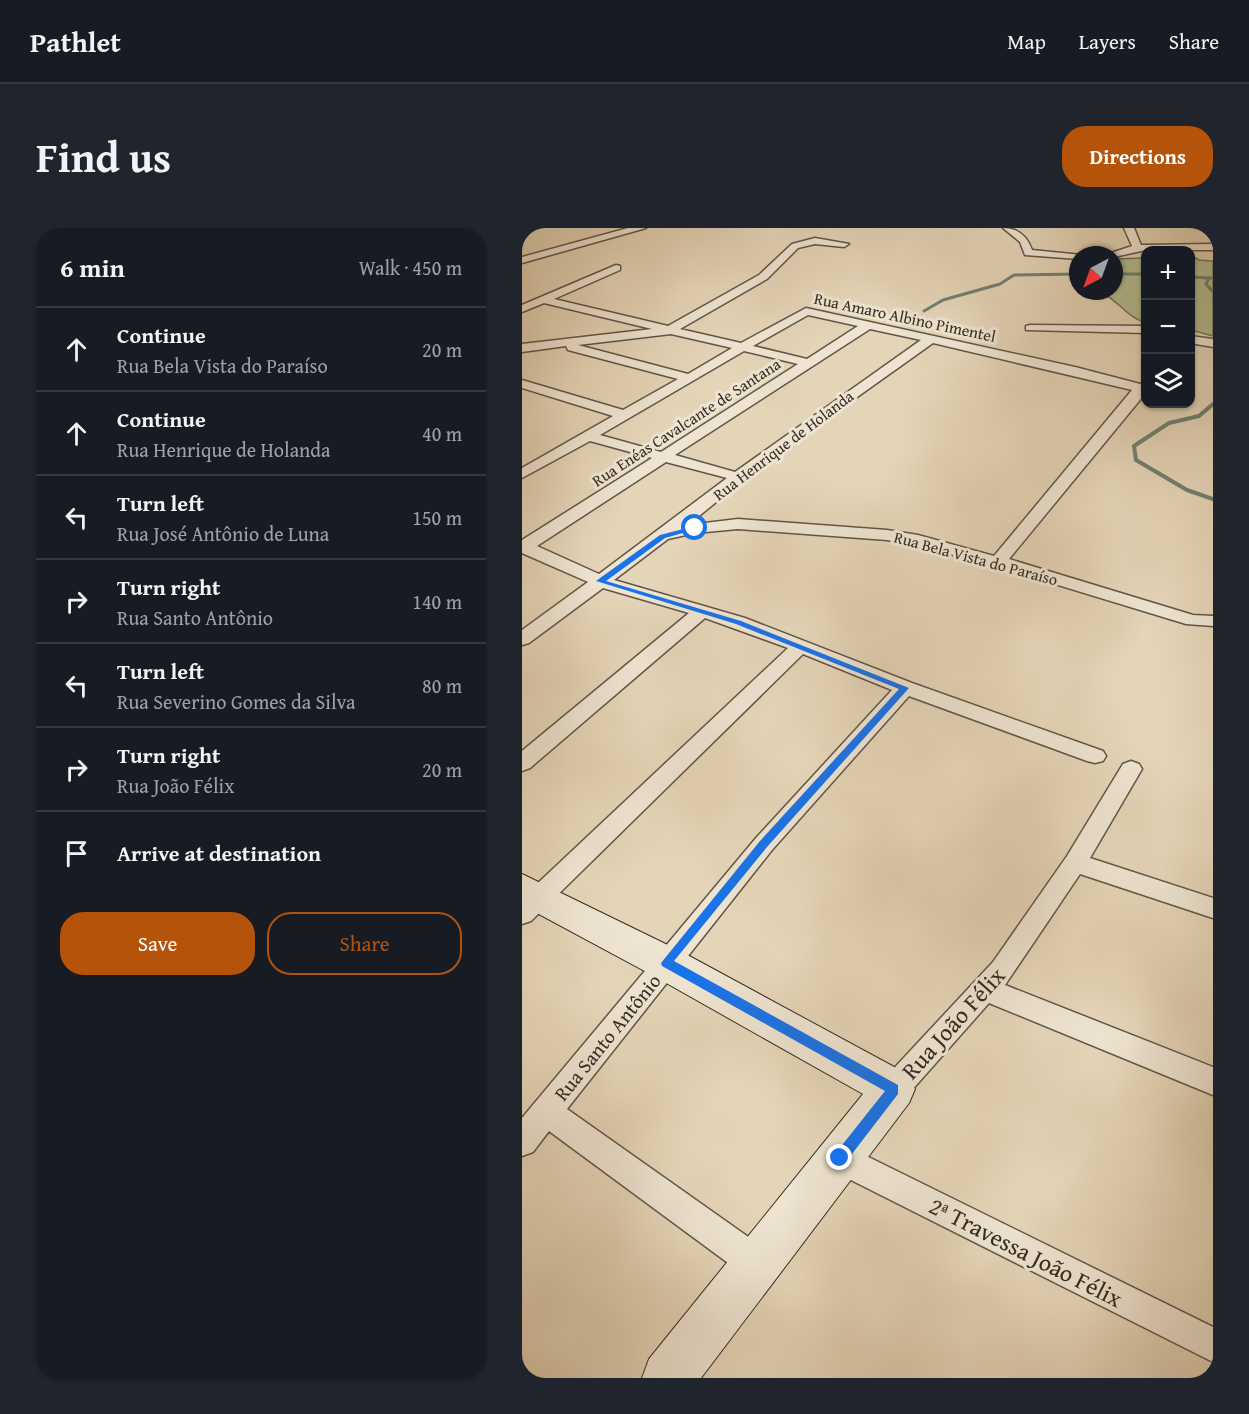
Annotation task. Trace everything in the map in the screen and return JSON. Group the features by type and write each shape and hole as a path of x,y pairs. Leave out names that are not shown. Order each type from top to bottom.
{"street":[{"path":"522,260 641,228"},
{"path":"1008,228 1023,240 1028,253 1069,255"},
{"path":"1129,228 1137,248"},
{"path":"1023,240 1030,231"},
{"path":"522,348 668,331 763,277 795,246 815,241 844,244"},
{"path":"1123,252 1137,248 1213,247"},
{"path":"522,309 616,268"},
{"path":"543,300 741,349 809,363"},
{"name":"Rua Amaro Albino Pimentel","path":"522,474 806,311 1139,388 1139,392 998,562"},
{"name":"Rua Enéas Cavalcante de Santana","path":"523,546 869,324"},
{"path":"1030,328 1141,330"},
{"name":"Rua Henrique de Holanda","path":"522,639 738,477 931,339"},
{"path":"1195,340 1213,343"},
{"path":"559,344 689,378"},
{"path":"522,384 624,415"},
{"path":"588,436 738,477"},
{"name":"Rua Bela Vista do Paraíso","path":"662,536 712,525 768,524 887,535 918,540 998,562 1192,620 1213,621"},
{"path":"523,546 600,581 739,622 799,648 904,688 1095,756"},
{"path":"522,763 701,612"},
{"path":"799,648 528,900 666,963 894,1089"},
{"name":"Rua Santo Antônio","path":"522,1141 764,844 904,688"},
{"name":"Rua João Félix","path":"668,1378 894,1089 1002,969 1075,863 1131,769"},
{"path":"1075,863 1213,908"},
{"path":"985,990 1213,1081"},
{"path":"547,1112 759,1264"},
{"name":"2ª Travessa João Félix","path":"840,1158 1213,1345"}],"green space":[{"path":"1141,258 1141,320 1112,300 1123,300 1123,259"},
{"path":"1195,258 1213,261 1213,336 1195,331"}],"waterway":[{"path":"924,311 943,300 1000,284 1014,275 1069,274"},
{"path":"1123,274 1141,274"},
{"path":"1195,277 1209,278"},
{"path":"1209,278 1206,284 1213,292"},
{"path":"1213,404 1199,416 1169,423 1134,446 1136,460 1187,490 1213,499"}],"route":[{"path":"695,528 662,536 600,581 739,622 799,648 904,688 764,844 666,963 894,1089 840,1158"}]}
